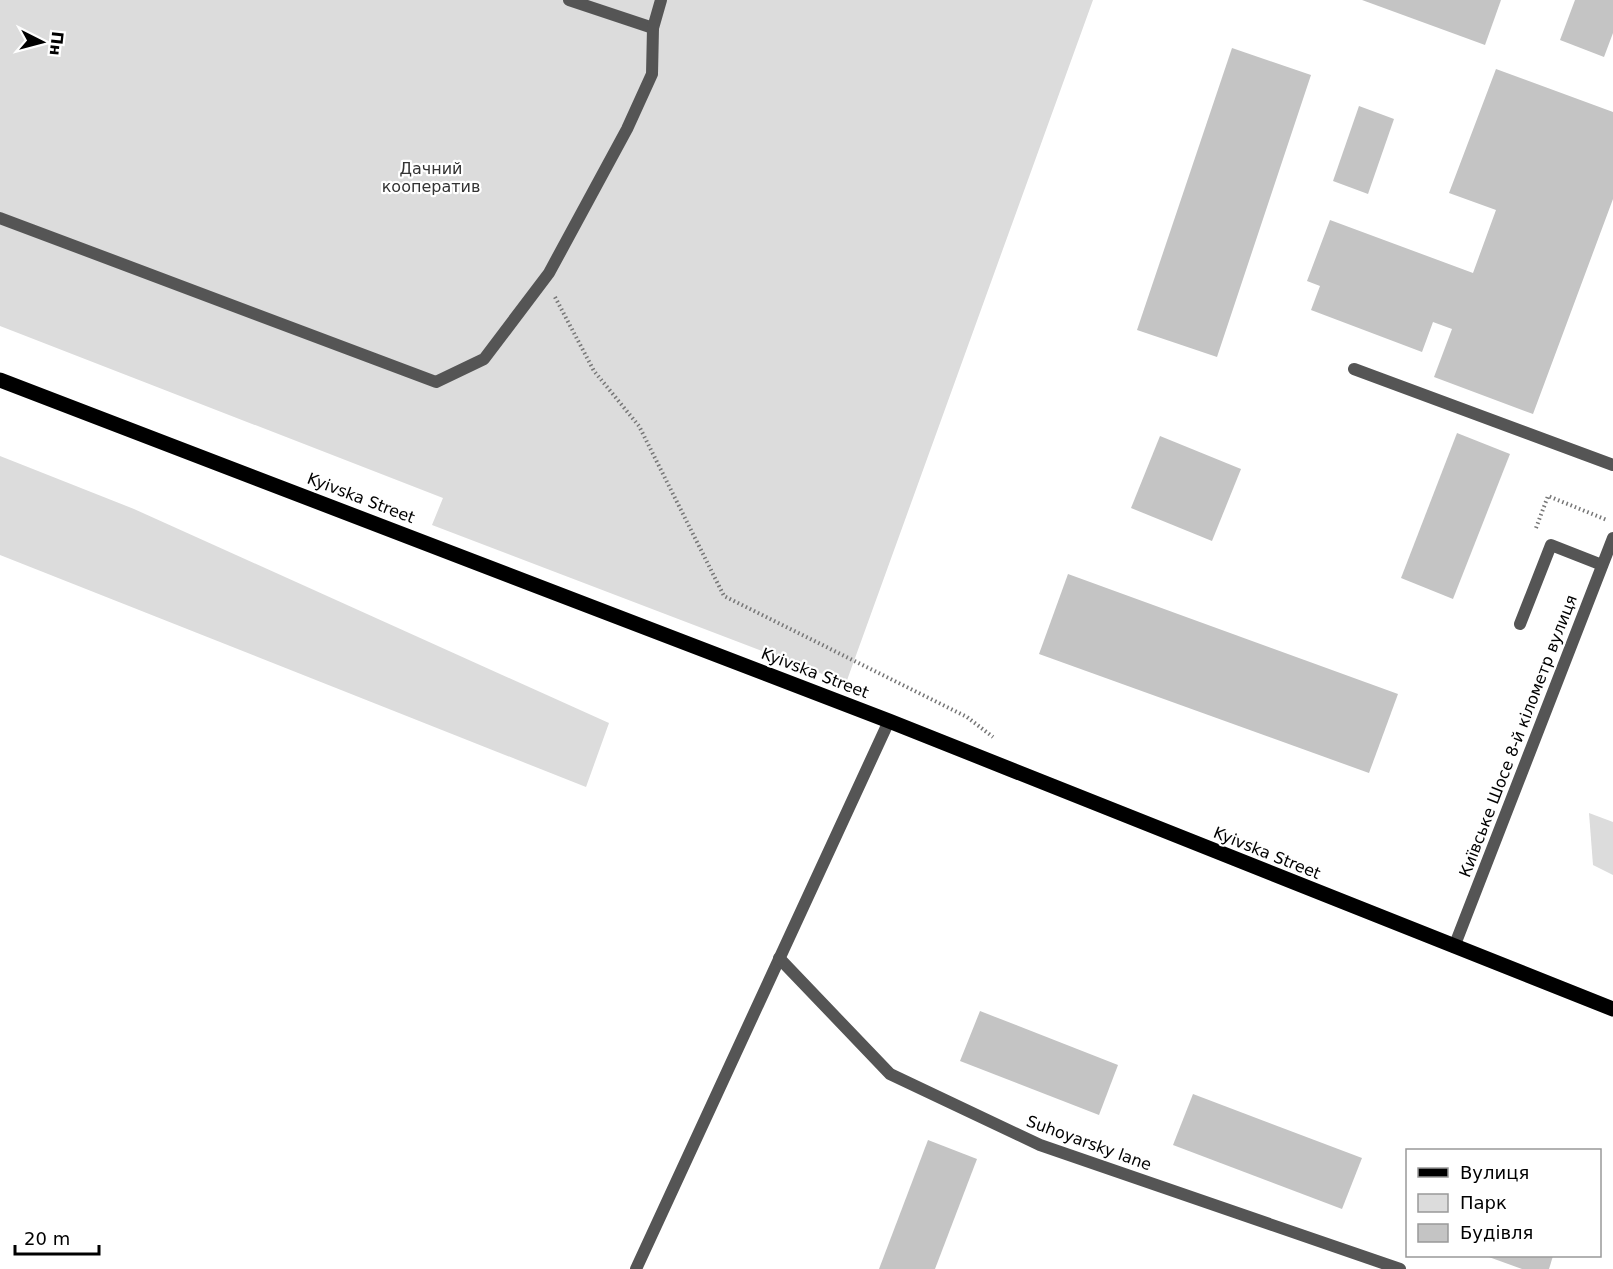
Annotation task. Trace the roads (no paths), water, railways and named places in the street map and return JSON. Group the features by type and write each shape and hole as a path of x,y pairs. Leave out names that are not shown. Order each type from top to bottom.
{"main road":[{"name":"Kyivska Street","path":"0,380 889,722 1613,1009"}],"street":[{"path":"569,0 653,28"},
{"path":"0,218 436,382 484,359 549,273 652,75 653,28 661,0"},
{"path":"1354,369 1613,465"},
{"name":"Київське Шосе 8-й кілометр вулиця","path":"1454,946 1613,538"},
{"path":"1520,624 1551,545 1602,565"},
{"path":"636,1269 889,722"},
{"name":"Suhoyarsky lane","path":"779,958 890,1074 1040,1145 1400,1269"}],"park label":[{"name":"Дачний кооператив","path":"431,177"}]}
